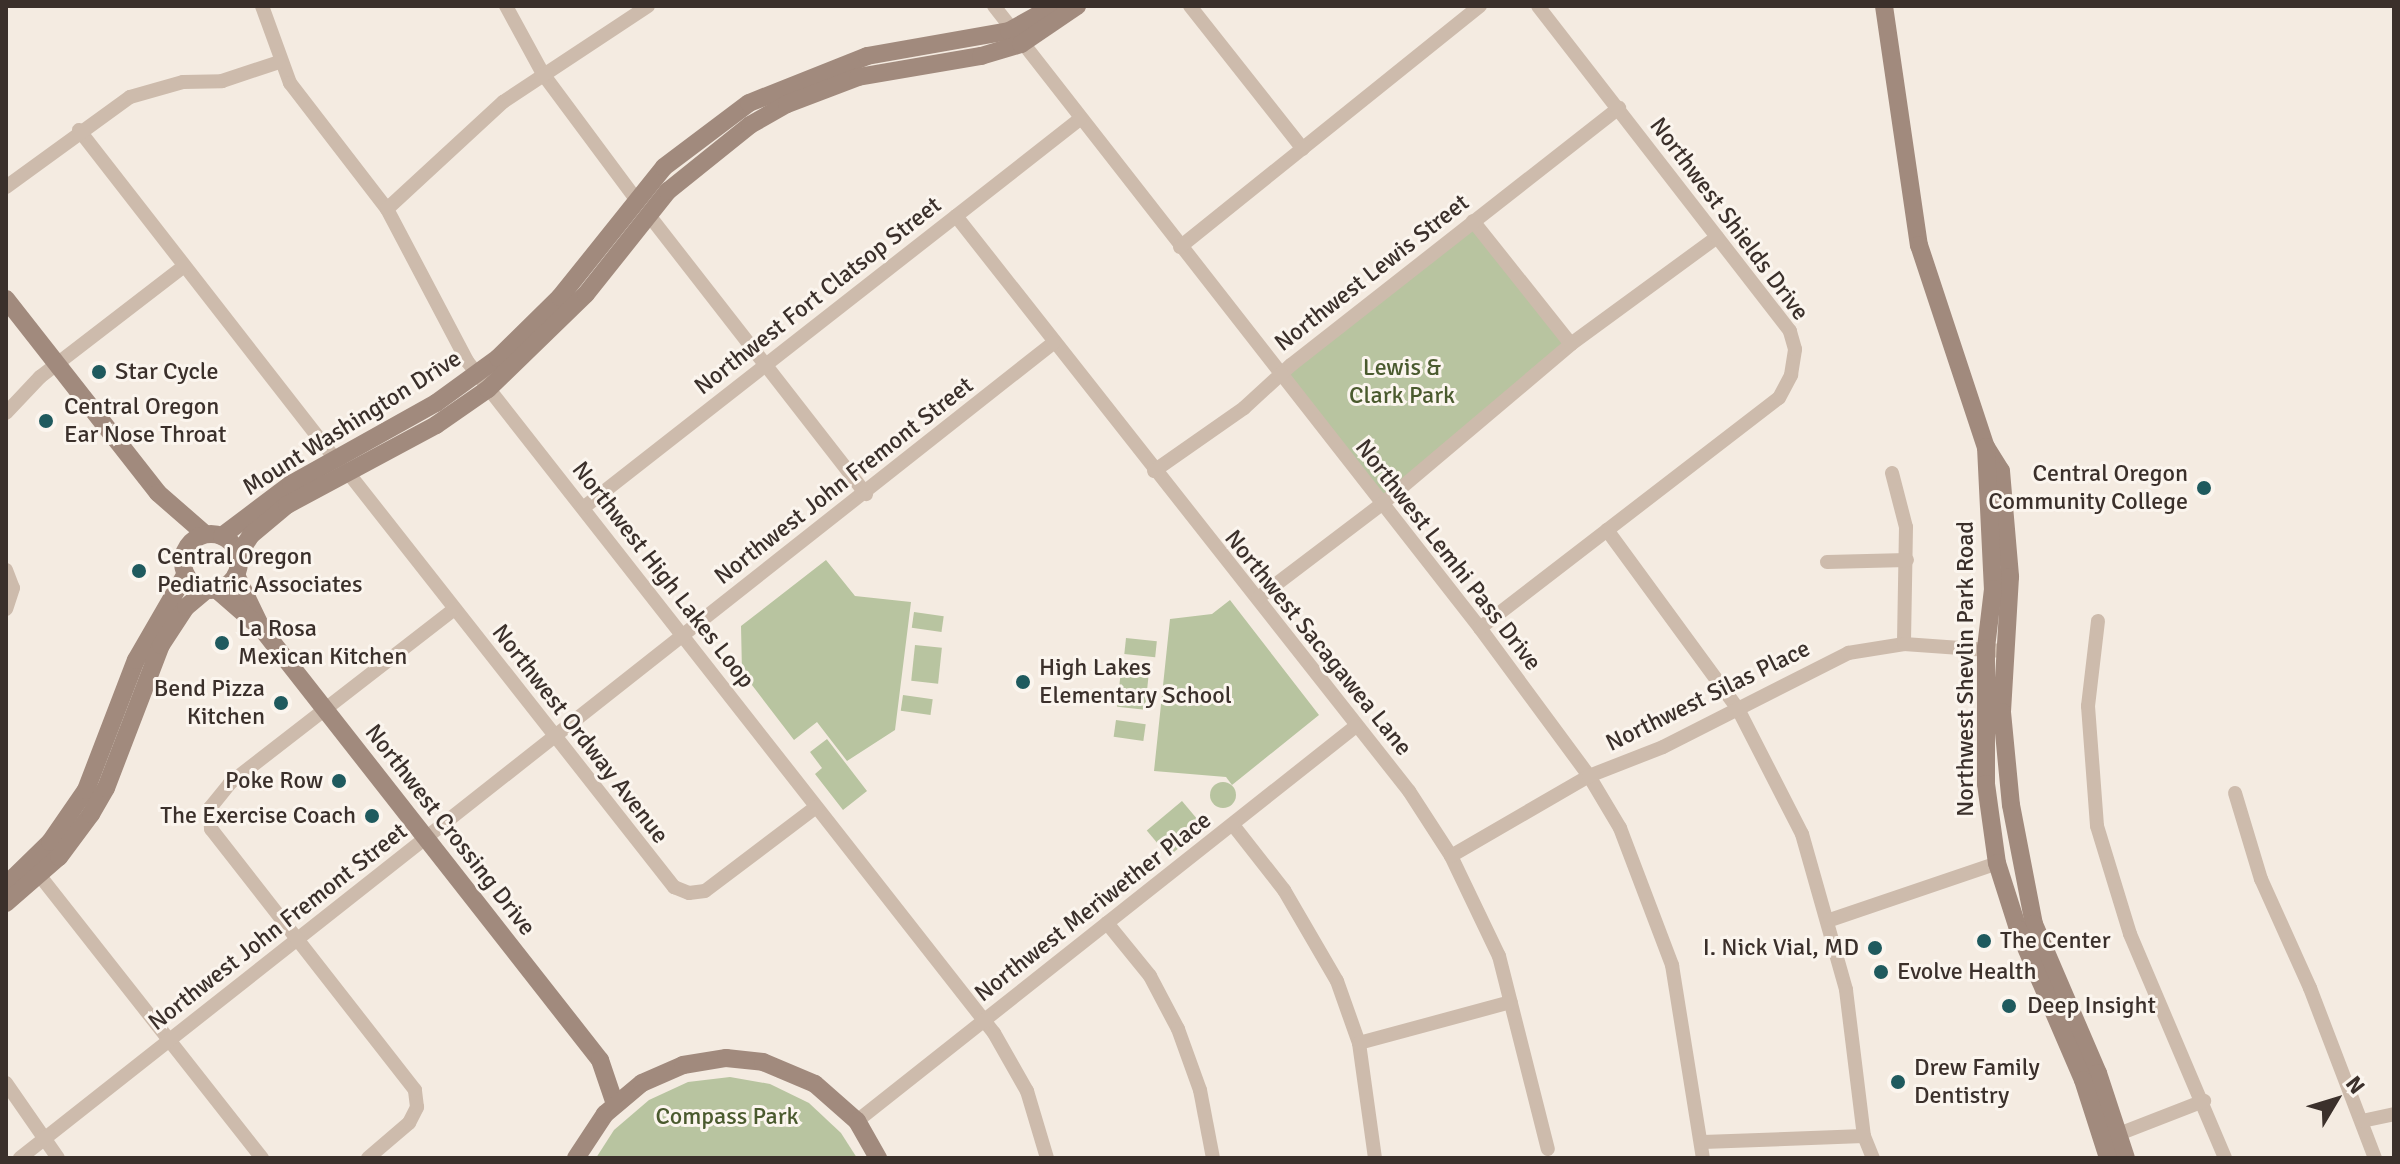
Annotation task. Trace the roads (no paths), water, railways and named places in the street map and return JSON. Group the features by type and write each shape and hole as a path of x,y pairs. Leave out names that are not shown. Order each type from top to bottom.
{"main road":[{"name":"Mount Washington Drive","path":"213,535 340,464 436,425 482,382 560,297 635,198 718,123 786,84 867,56 1015,38 1054,6"},
{"name":"Mount Washington Drive","path":"482,382 561,321 648,214 717,147 787,104 858,77 981,56 1077,6"},
{"name":"Northwest Shevlin Park Road","path":"1884,6 1919,245 1986,447 1994,650 1986,784 1997,863 2110,1144 2126,1158"},
{"path":"6,299 158,493 185,549 185,575 136,660 86,790 50,842 6,885"},
{"name":"Mount Washington Drive","path":"238,555 267,521 340,464"},
{"path":"6,903 40,876 75,838 106,788 161,645 178,616 236,575 238,555 158,493"},
{"path":"185,549 213,535"},
{"path":"185,575 211,590"},
{"name":"Northwest Crossing Drive","path":"236,575 262,629 600,1060 615,1104"},
{"name":"Northwest Crossing Drive","path":"211,590 262,629"},
{"name":"Northwest Shevlin Park Road","path":"1994,650 2006,760 2034,924 2110,1144"},
{"path":"576,1158 615,1104 642,1083 683,1065 745,1058 815,1084 857,1121 878,1158"},
{"name":"Northwest Crossing Drive","path":"600,1060 642,1083"}],"street":[{"name":"Northwest High Lakes Loop","path":"262,6 279,62 306,107 387,209 482,382 985,1020 1027,1091 1047,1158"},
{"path":"506,6 543,74 635,198"},
{"path":"387,209 427,177 474,126 543,74 648,6"},
{"name":"Northwest Lemhi Pass Drive","path":"994,6 1015,38 1480,628 1589,776 1620,828 1672,965 1703,1142 1703,1158"},
{"path":"1180,247 1480,6"},
{"name":"Northwest Shields Drive","path":"1480,628 1779,398 1791,375 1790,331 1538,6"},
{"path":"1196,8 1303,149"},
{"path":"6,187 79,130 155,87 222,81 279,62"},
{"name":"Northwest Lewis Street","path":"1154,471 1244,408 1281,373 1619,108"},
{"name":"Northwest Fort Clatsop Street","path":"583,508 1080,119"},
{"name":"Northwest Ordway Avenue","path":"79,130 666,880 689,893 716,884 816,807"},
{"path":"648,214 866,494"},
{"name":"Northwest Sacagawea Lane","path":"956,216 1154,471 1258,598 1451,856 1484,918 1511,1002 1548,1149"},
{"path":"1473,221 1571,344"},
{"path":"1258,598 1382,504 1571,344 1717,237"},
{"path":"6,413 57,364 184,266"},
{"name":"Northwest John Fremont Street","path":"20,1158 866,494 1053,343"},
{"path":"1892,473 1904,509 1907,560 1904,644"},
{"path":"1607,530 1738,709 1802,834 1830,920 1861,1082 1864,1136 1873,1158"},
{"path":"1827,562 1907,560"},
{"path":"6,570 13,588 6,609"},
{"path":"368,1158 409,1123 416,1094 211,829 210,808 230,783 454,609"},
{"path":"2098,621 2088,706 2097,826 2130,934 2204,1101 2225,1158"},
{"name":"Northwest Silas Place","path":"1451,856 1589,776 1738,709 1848,653 1904,644 1994,650"},
{"name":"Northwest Meriwether Place","path":"857,1121 1356,726"},
{"path":"2235,793 2261,879 2375,1158"},
{"path":"1233,825 1304,919 1337,981 1359,1043 1375,1158"},
{"path":"1830,920 1997,863"},
{"path":"40,876 262,1158"},
{"path":"1107,923 1150,976 1178,1029 1200,1090 1213,1158"},
{"path":"1359,1043 1511,1002"},
{"path":"6,1083 42,1140 58,1158"},
{"path":"2110,1144 2204,1101"},
{"path":"2362,1121 2394,1114"},
{"path":"1703,1142 1864,1136"}],"place":[{"name":"Star Cycle","path":"99,372"},
{"name":"Central Oregon Ear Nose Throat","path":"46,421"},
{"name":"Central Oregon Community College","path":"2204,488"},
{"name":"Central Oregon Pediatric Associates","path":"139,571"},
{"name":"La Rosa Mexican Kitchen","path":"222,643"},
{"name":"High Lakes Elementary School","path":"1023,682"},
{"name":"Bend Pizza Kitchen","path":"281,703"},
{"name":"Poke Row","path":"339,781"},
{"name":"The Exercise Coach","path":"372,816"},
{"name":"The Center","path":"1984,941"},
{"name":"I. Nick Vial, MD","path":"1875,948"},
{"name":"Evolve Health","path":"1881,972"},
{"name":"Deep Insight","path":"2009,1006"},
{"name":"Drew Family Dentistry","path":"1898,1082"}],"park label":[{"name":"Lewis & Clark Park","path":"1402,382"},
{"name":"Compass Park","path":"727,1117"}]}
